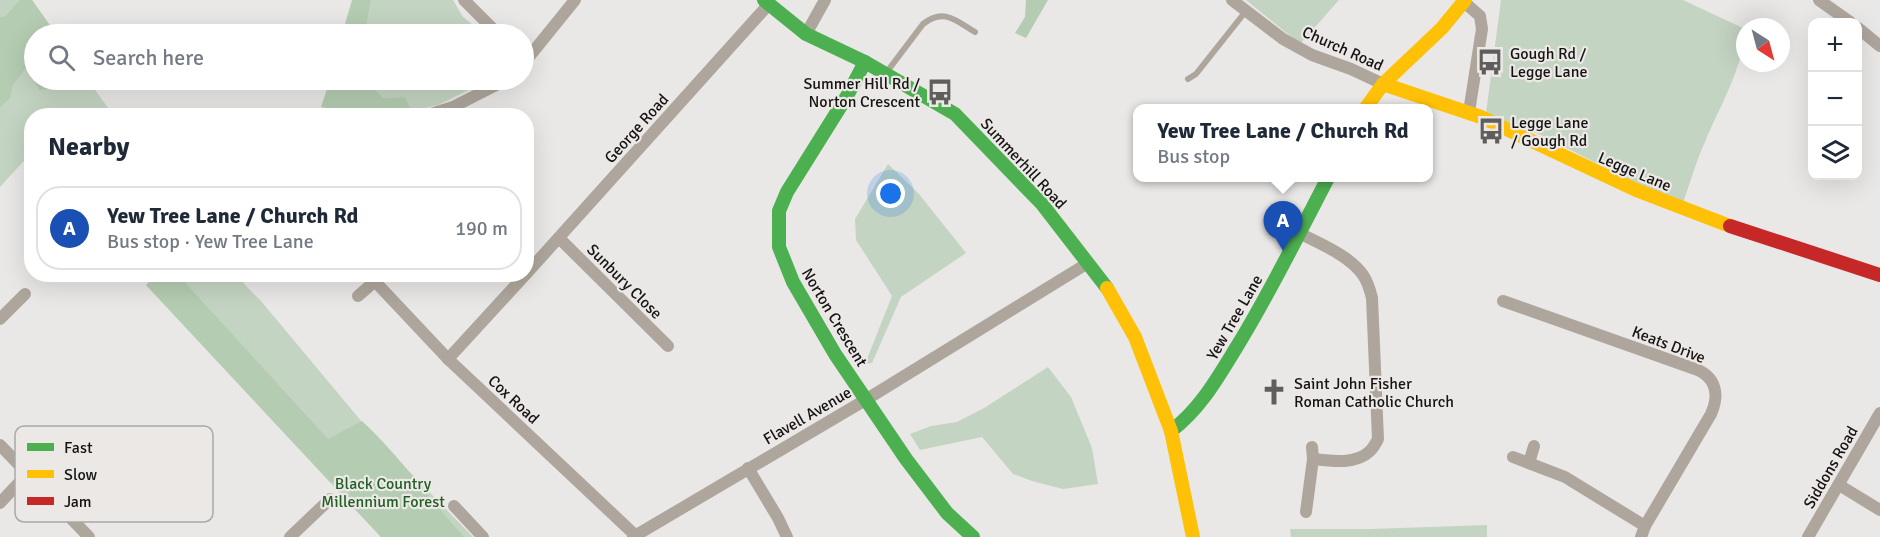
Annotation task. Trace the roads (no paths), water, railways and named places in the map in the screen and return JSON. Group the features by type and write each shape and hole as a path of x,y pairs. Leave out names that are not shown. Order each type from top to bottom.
{"main road":[{"path":"1368,104 1383,84 1442,28 1465,1"},
{"name":"Summerhill Road","path":"767,2 806,34 865,62 955,114 1042,204 1089,262 1106,286 1135,338 1171,430 1192,537"},
{"name":"Norton Crescent","path":"865,62 847,96 787,192 779,211 779,247 793,282 835,354 906,459 947,513 973,537"},
{"name":"Legge Lane","path":"1383,84 1469,112 1656,199 1880,275"},
{"name":"Yew Tree Lane","path":"1171,430 1184,422 1209,393 1257,313 1325,182"}],"street":[{"path":"464,0 488,24"},
{"path":"534,49 575,0"},
{"path":"806,34 825,0"},
{"name":"Church Road","path":"1232,0 1283,39 1312,55 1383,84"},
{"path":"1819,0 1844,18"},
{"path":"1465,1 1480,16 1482,29 1469,112"},
{"name":"George Road","path":"534,265 767,2"},
{"path":"1862,32 1880,46"},
{"path":"450,108 486,90"},
{"path":"1299,233 1337,254 1364,276 1372,298 1378,439 1369,452 1357,459 1336,461 1313,453 1306,512"},
{"name":"Sunbury Close","path":"559,238 668,346"},
{"name":"Flavell Avenue","path":"634,536 867,399 1089,262"},
{"name":"Cox Road","path":"358,296 368,282"},
{"name":"Cox Road","path":"375,282 448,359 634,536"},
{"name":"George Road","path":"448,359 519,282"},
{"name":"Keats Drive","path":"1519,293 1509,303 1698,370 1710,378 1714,384 1715,398 1711,414 1643,532"},
{"path":"0,319 25,294"},
{"name":"Siddons Road","path":"1808,537 1880,413"},
{"path":"0,445 15,459"},
{"path":"1528,463 1534,446"},
{"path":"1513,458 1573,481 1643,532"},
{"path":"748,468 787,537"},
{"path":"1839,485 1880,510"},
{"path":"0,503 15,486"},
{"path":"290,537 330,499"},
{"path":"454,506 483,537"},
{"path":"75,522 89,537"}],"lane":[{"path":"1188,79 1196,74 1246,10"},
{"path":"885,73 930,18 946,15 975,32"}],"place":[{"name":"Gough Rd / Legge Lane","path":"1490,62"},
{"name":"Summer Hill Rd / Norton Crescent","path":"940,92"},
{"name":"Legge Lane / Gough Rd","path":"1491,131"},
{"name":"Yew Tree Lane / Church Rd","path":"1283,251"},
{"name":"Saint John Fisher Roman Catholic Church","path":"1274,392"}],"park label":[{"name":"Black Country Millennium Forest","path":"383,492"}]}
